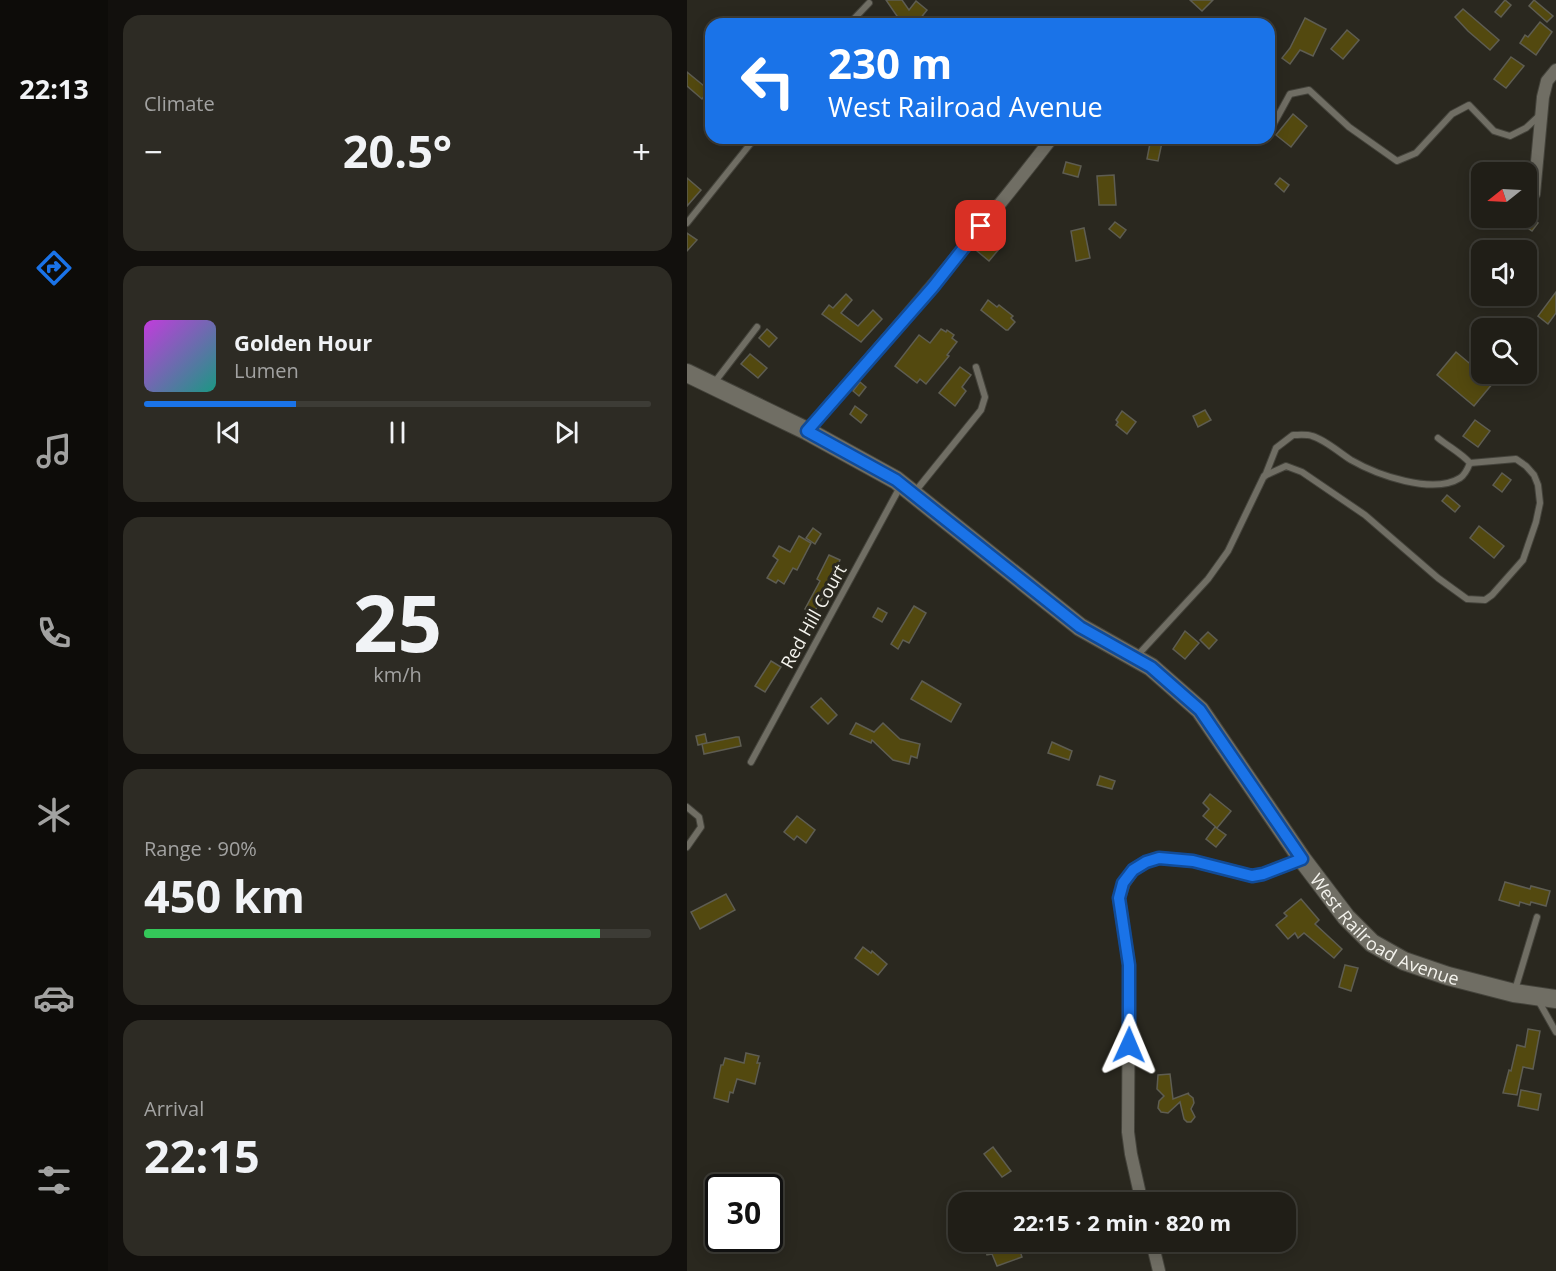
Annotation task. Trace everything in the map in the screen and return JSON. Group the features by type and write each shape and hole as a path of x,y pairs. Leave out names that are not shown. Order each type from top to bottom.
{"main road":[{"name":"West Railroad Avenue","path":"687,374 807,431 908,489 1080,627 1151,667 1200,710 1302,859 1346,917 1372,943 1404,961 1448,976 1514,993 1556,999"}],"street":[{"path":"1537,162 1541,114 1547,81 1556,70"},
{"path":"807,431 933,287 1048,144"},
{"path":"1140,1192 1128,1132 1129,965 1119,898 1123,883 1139,866 1159,858 1193,861 1252,876 1302,859"},
{"path":"1154,1252 1159,1271"}],"lane":[{"path":"855,18 869,3"},
{"path":"1275,121 1290,94 1309,90 1349,127 1397,161 1416,153 1452,114 1469,105 1494,131 1510,136 1526,128 1541,114"},
{"path":"687,223 750,144"},
{"path":"712,386 757,327"},
{"name":"Red Hill Court","path":"751,762 908,489 981,410 985,397 976,368"},
{"path":"1136,657 1208,579 1228,551 1265,476 1276,448 1293,435 1312,436 1354,462 1413,483 1433,486 1448,483 1463,477 1470,463"},
{"path":"1438,438 1451,450 1464,456 1470,463"},
{"path":"1265,476 1286,466 1302,472 1365,515 1438,578 1467,599 1485,600 1523,560 1540,503 1538,485 1534,475 1516,459 1470,463"},
{"path":"687,807 699,816 701,827 687,847"},
{"path":"1514,993 1537,917"},
{"path":"1536,997 1556,1032"}],"building":[{"path":"886,0 902,0 909,10 916,1 927,10 921,18 898,18"},
{"path":"1190,0 1213,0 1202,11"},
{"path":"1505,0 1511,5 1501,17 1495,12"},
{"path":"1534,0 1553,16 1547,22 1529,6"},
{"path":"1463,9 1499,40 1490,50 1455,17"},
{"path":"1305,18 1326,29 1313,56 1300,50 1290,64 1282,58 1290,48"},
{"path":"1540,22 1552,32 1536,55 1520,43 1525,35 1528,37"},
{"path":"1347,30 1359,40 1343,59 1331,49"},
{"path":"1511,57 1524,66 1506,88 1494,79"},
{"path":"687,72 705,87 705,95 702,99 687,86"},
{"path":"1293,114 1307,126 1291,147 1276,135"},
{"path":"1150,144 1162,144 1158,161 1147,159"},
{"path":"1066,162 1081,166 1078,177 1063,173"},
{"path":"1114,175 1116,205 1099,205 1097,176"},
{"path":"687,178 701,190 687,206"},
{"path":"1280,178 1289,185 1284,192 1275,184"},
{"path":"1115,222 1126,230 1120,238 1109,229"},
{"path":"1084,228 1090,258 1076,261 1071,231"},
{"path":"687,233 697,240 687,251"},
{"path":"987,239 999,249 989,261 977,251"},
{"path":"1556,292 1556,313 1548,324 1538,316"},
{"path":"846,294 852,300 841,313 858,326 873,310 882,319 861,342 822,314 829,305 833,308"},
{"path":"988,300 1013,316 1011,318 1015,322 1008,330 981,310"},
{"path":"767,329 777,338 769,347 759,338"},
{"path":"941,329 954,335 952,338 957,342 947,355 949,356 926,384 920,379 917,383 895,366 919,335 930,343"},
{"path":"1456,352 1471,365 1471,384 1492,384 1474,406 1437,375"},
{"path":"750,354 767,368 758,378 741,364"},
{"path":"960,367 971,375 962,387 966,391 955,406 939,393"},
{"path":"860,382 866,387 859,396 853,391"},
{"path":"855,406 867,415 861,423 850,414"},
{"path":"1205,410 1211,420 1198,427 1193,416"},
{"path":"1122,411 1136,422 1127,434 1116,425 1118,422 1116,420"},
{"path":"1475,420 1490,431 1478,447 1463,436"},
{"path":"1502,473 1511,480 1502,492 1493,485"},
{"path":"1447,495 1460,506 1455,512 1442,501"},
{"path":"1479,526 1504,546 1494,558 1470,538"},
{"path":"813,528 821,534 815,544 806,538"},
{"path":"799,536 811,543 797,570 793,568 784,584 767,578 778,560 773,556 779,546 790,552"},
{"path":"829,555 840,560 836,570 843,574 838,585 832,582 813,614 805,609 820,581 817,579"},
{"path":"914,606 926,613 909,643 903,640 898,649 891,644"},
{"path":"878,608 887,613 882,622 873,617"},
{"path":"1185,631 1199,643 1185,659 1173,649"},
{"path":"1208,632 1217,640 1209,649 1200,640"},
{"path":"771,661 781,667 765,692 755,686"},
{"path":"922,681 961,704 951,722 911,699"},
{"path":"821,698 837,715 828,724 811,707"},
{"path":"856,723 874,732 883,723 900,739 920,744 917,758 911,756 909,764 893,760 872,740 871,743 850,734"},
{"path":"705,734 707,743 698,745 696,736"},
{"path":"739,737 741,746 704,754 702,744"},
{"path":"1052,742 1072,751 1069,760 1048,753"},
{"path":"1100,776 1115,781 1112,789 1097,785"},
{"path":"1210,794 1231,811 1217,828 1203,816 1209,809 1203,803"},
{"path":"797,816 815,830 806,843 797,836 794,840 784,832"},
{"path":"1215,827 1226,835 1216,847 1206,839"},
{"path":"1505,882 1530,889 1531,886 1550,891 1546,906 1520,902 1519,906 1499,900"},
{"path":"726,894 735,910 700,929 691,912"},
{"path":"1301,899 1319,920 1315,924 1342,949 1334,958 1304,933 1298,938 1295,933 1288,939 1276,925 1287,916 1284,913"},
{"path":"863,947 871,953 872,951 887,964 878,975 855,958"},
{"path":"1345,965 1358,968 1351,991 1339,987"},
{"path":"1528,1029 1540,1031 1533,1069 1523,1067 1517,1095 1503,1093 1517,1045 1525,1047"},
{"path":"746,1053 759,1056 757,1063 760,1063 755,1084 737,1079 728,1102 714,1098 721,1065 725,1058 744,1063"},
{"path":"1170,1074 1173,1099 1189,1093 1193,1098 1194,1103 1191,1109 1195,1117 1191,1122 1184,1119 1180,1102 1168,1113 1161,1112 1158,1108 1159,1101 1164,1096 1157,1089 1158,1075"},
{"path":"1521,1090 1541,1094 1538,1110 1518,1106"},
{"path":"993,1147 1011,1171 1002,1177 984,1154"},
{"path":"986,1252 1020,1252 1022,1257 997,1266 992,1254 987,1255"}],"route":[{"path":"981,226 933,287 807,431 896,480 1080,627 1151,667 1200,710 1302,859 1252,876 1179,859 1159,858 1146,862 1133,870 1123,883 1119,898 1129,965 1129,1045"}]}
